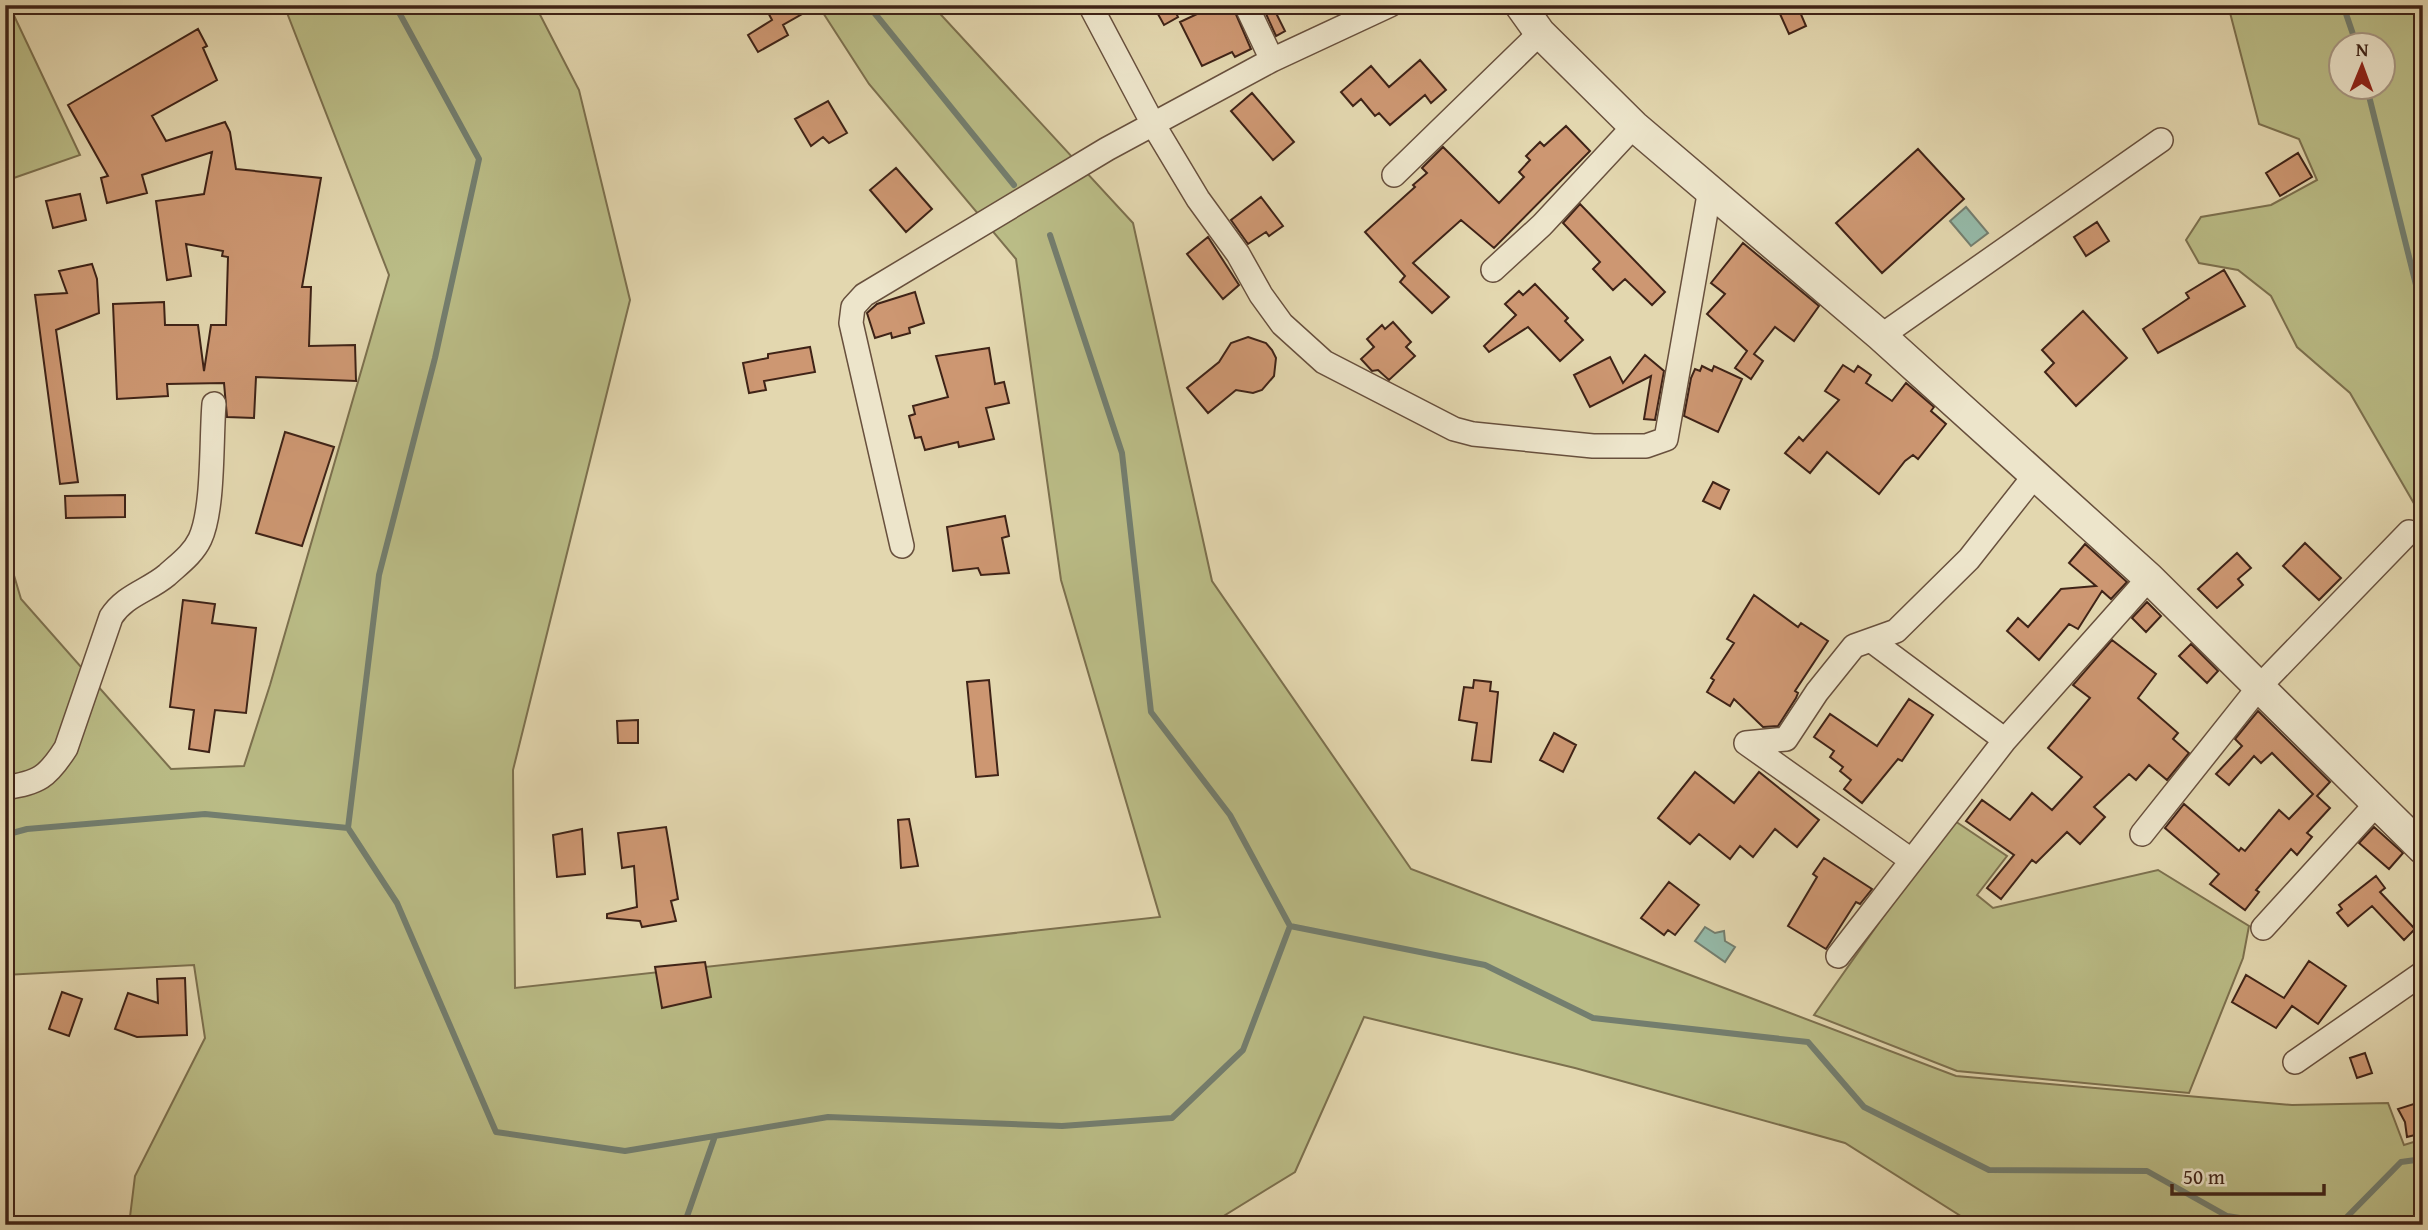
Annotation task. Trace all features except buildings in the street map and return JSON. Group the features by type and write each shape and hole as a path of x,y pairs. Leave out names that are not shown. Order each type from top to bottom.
{"street":[{"path":"1090,5 1153,124 1198,199 1238,254 1261,295 1299,341 1324,362 1359,382 1454,429 1494,438 1593,446 1646,446 1667,439 1710,189"},
{"path":"1246,5 1272,60"},
{"path":"902,546 851,323 853,307 864,295 1107,149 1272,60 1390,5"},
{"path":"1520,5 1540,33 1634,126 1881,336 2149,578 2423,849"},
{"path":"1394,175 1540,33"},
{"path":"1493,270 1542,225 1634,126"},
{"path":"1881,336 2161,140"},
{"path":"5,788 31,784 45,777 56,764 66,748 116,610 126,599 159,581 192,553 201,538 208,495 214,404"},
{"path":"1910,860 1746,743 1786,739 1817,692 1854,646 1896,631 1969,559 2035,475"},
{"path":"2142,834 2259,687 2409,532"},
{"path":"1838,956 1910,860 2006,740 2149,578"},
{"path":"1872,641 2006,740"},
{"path":"2263,928 2377,803"},
{"path":"2295,1062 2423,973"}],"green space":[{"path":"5,5 9,5 80,155 5,181"},
{"path":"284,5 535,5 579,90 630,300 513,770 515,988 1160,917 1061,580 1016,259 869,84 818,5 932,5 1133,223 1212,581 1411,869 1956,1076 2292,1105 2388,1103 2404,1145 2423,1139 2423,1225 1975,1225 1845,1143 1575,1068 1364,1017 1295,1172 1209,1225 129,1225 135,1176 205,1038 194,965 5,975 5,545 21,599 171,769 244,766 389,275"},
{"path":"2228,5 2423,5 2423,519 2350,393 2297,347 2271,296 2238,270 2199,263 2186,240 2201,217 2271,205 2317,180 2299,139 2259,124"},
{"path":"1952,819 2007,856 1977,895 1993,908 2158,870 2249,926 2243,958 2189,1093 1957,1071 1814,1015"}],"shaded area":[{"path":"1966,207 1988,233 1971,246 1950,221"},
{"path":"1705,927 1715,933 1724,931 1725,941 1735,947 1725,962 1695,941"}],"waterway":[{"path":"348,828 379,575 435,358 479,159 395,5"},
{"path":"868,5 1014,185"},
{"path":"2343,5 2352,32"},
{"path":"2370,102 2423,313"},
{"path":"1050,235 1122,453 1151,712 1230,815 1290,926"},
{"path":"5,835 27,829 205,814 348,828 397,903 496,1132 625,1151 828,1117 1062,1126 1172,1118 1243,1050 1290,926 1485,965 1593,1018 1808,1042 1864,1107 1989,1170 2147,1171 2227,1216 2284,1225"},
{"path":"684,1225 715,1136"},
{"path":"2339,1225 2401,1162 2423,1159"}]}
